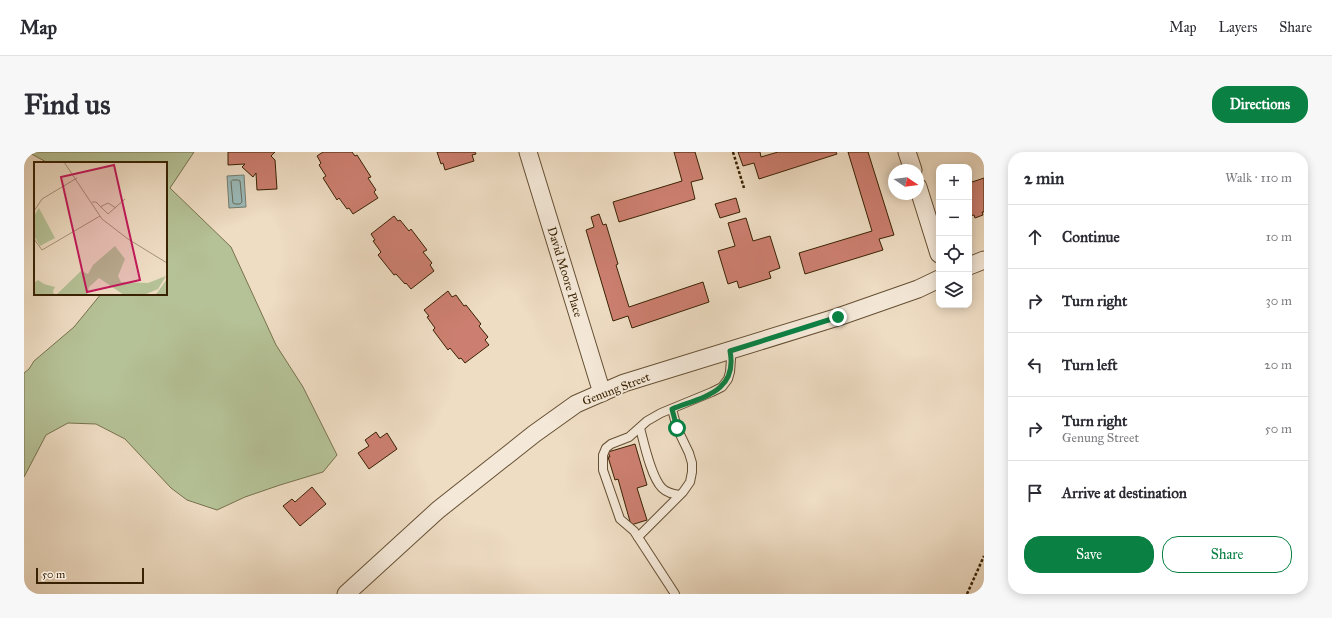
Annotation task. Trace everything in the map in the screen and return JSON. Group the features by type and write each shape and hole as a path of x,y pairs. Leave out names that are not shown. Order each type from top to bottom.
{"street":[{"name":"David Moore Place","path":"528,152 602,393"},
{"path":"907,152 911,164"},
{"path":"922,200 936,244"},
{"path":"972,265 984,260"},
{"name":"Genung Street","path":"346,594 438,510 528,438 576,404 624,383 838,317 918,289 936,280"}],"lane":[{"path":"675,594 634,531 620,518 604,470 603,455 606,448 611,444 629,437 646,421 722,387 728,379 730,372 730,351"},
{"path":"638,537 679,496 690,482 692,463 677,428 672,409"},
{"path":"640,428 657,482 666,491 679,496"}],"path":[{"path":"733,152 744,188"},
{"path":"967,594 984,556"}],"green space":[{"path":"28,152 194,152 170,188 231,247 276,345 303,387 337,455 323,472 245,497 217,510 187,500 171,488 125,439 96,424 68,423 46,435 24,477 24,373 29,369 34,361 74,327 100,295 167,295 167,162 46,162"}],"water":[{"path":"244,175 246,207 229,208 227,176"}],"building":[{"path":"228,152 275,152 271,156 275,160 277,189 257,190 256,173 253,177 242,167 245,164 228,165"},
{"path":"323,152 352,152 355,156 357,155 371,177 368,178 376,190 374,192 378,198 353,214 349,208 347,209 339,198 337,200 323,178 326,176 319,165 321,163 317,156"},
{"path":"437,152 475,152 476,154 472,155 474,161 445,170 443,163 441,164"},
{"path":"674,152 695,152 703,179 691,182 695,199 619,222 613,202 682,181"},
{"path":"738,152 760,152 761,157 778,152 836,152 837,154 759,179 754,163 743,166"},
{"path":"848,152 868,152 894,235 879,239 883,250 805,274 799,253 872,231"},
{"path":"984,178 984,212 982,212 983,215 975,218 974,215 972,215 972,182"},
{"path":"736,198 740,212 720,218 715,204"},
{"path":"599,214 603,225 606,224 618,264 616,265 629,307 703,282 709,302 632,328 628,316 613,321 586,230 594,227 591,217"},
{"path":"394,216 398,221 400,220 409,231 411,229 427,250 423,252 432,263 430,265 434,271 411,289 396,274 394,275 378,255 381,252 373,241 375,240 371,234"},
{"path":"746,218 753,241 770,236 780,268 769,272 771,278 739,288 737,281 728,284 718,251 735,246 728,223"},
{"path":"448,291 452,297 456,295 464,306 466,305 481,324 479,326 488,337 485,340 489,345 465,363 461,358 459,359 450,348 448,350 433,330 435,328 424,310"},
{"path":"376,432 380,438 387,433 397,449 369,469 358,453 369,446 365,440"},
{"path":"635,444 647,485 637,488 647,520 631,525 618,479 615,480 608,457 610,457 608,452"},
{"path":"312,487 326,504 300,526 283,506 292,499 295,502"}],"route":[{"path":"677,428 672,409 722,387 728,379 730,372 730,351 838,317"}]}
